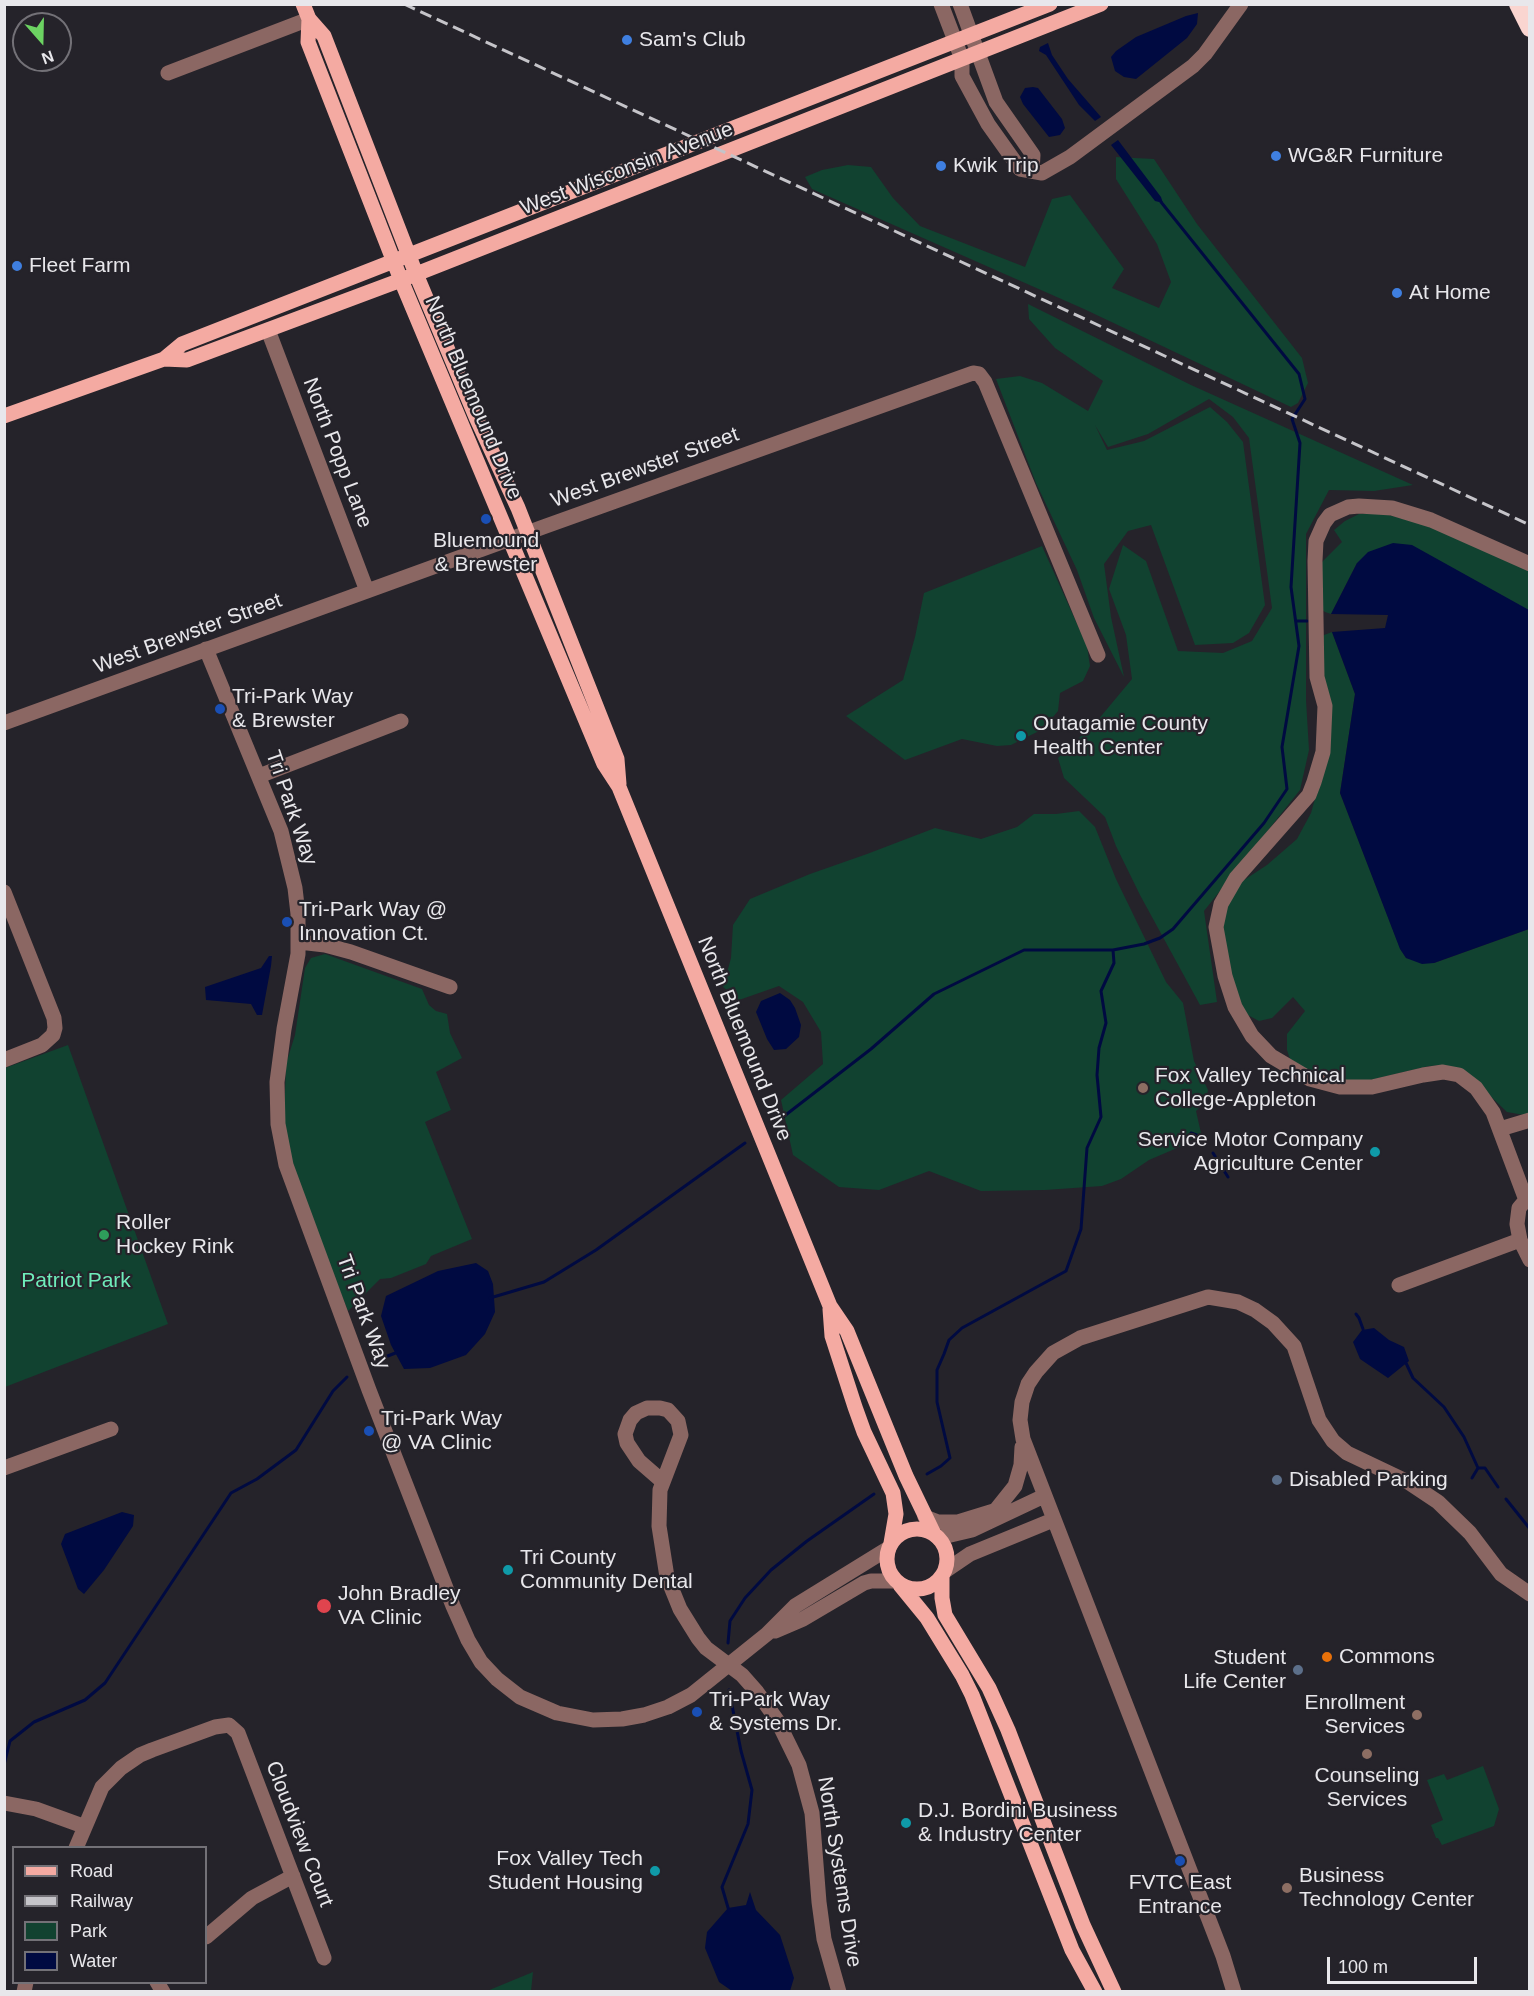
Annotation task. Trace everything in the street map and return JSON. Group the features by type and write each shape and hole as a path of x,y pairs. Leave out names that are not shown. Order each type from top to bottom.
{"highway":[{"path":"1518,4 1530,28"}],"main road":[{"name":"North Bluemound Drive","path":"303,4 309,19 324,36 417,274 527,533 617,759 619,787"},
{"name":"West Wisconsin Avenue","path":"4,416 164,359 182,344 1050,4"},
{"name":"West Wisconsin Avenue","path":"164,359 187,360 417,274 1101,4"},
{"name":"North Bluemound Drive","path":"309,19 308,42 401,280 604,764 619,787 830,1306 847,1331 906,1476 936,1536"},
{"name":"North Bluemound Drive","path":"830,1306 832,1336 855,1407 864,1432 893,1493 896,1514 890,1545"},
{"path":"1095,1992 1072,1950 972,1695 927,1618 887,1566 890,1545 900,1534 911,1530 923,1530 936,1536 947,1553 942,1598 945,1615 989,1688 1008,1730 1083,1925 1114,1992"},
{"path":"898,1583 911,1589 923,1589 934,1585 944,1574"}],"street":[{"path":"941,4 962,59 962,76 988,124 1020,169 1042,173 1050,170 1174,81 1205,54 1233,7"},
{"path":"960,4 996,102 1033,155 1032,171"},
{"path":"168,73 309,19"},
{"name":"North Popp Lane","path":"268,330 368,591"},
{"name":"West Brewster Street","path":"4,723 973,373 979,375 985,382 1098,655"},
{"path":"1530,564 1431,520 1392,508 1347,507 1330,515 1316,541 1315,561 1317,677 1325,706 1323,752 1308,795 1236,878 1221,904 1216,927 1225,976 1235,1007 1252,1036 1271,1056 1310,1079 1340,1087 1372,1087 1443,1072 1459,1075 1476,1088 1485,1099 1500,1129 1528,1201 1525,1240 1530,1260"},
{"name":"Tri Park Way","path":"206,649 281,831 289,857 296,897 299,942 277,1082 278,1124 286,1165 369,1390 453,1606 481,1662 497,1679 520,1697 557,1713 592,1720 633,1718 668,1707 691,1695 767,1634 795,1606 890,1545"},
{"path":"259,776 401,721"},
{"path":"4,892 54,1018 55,1028 53,1035 42,1045 4,1060"},
{"path":"299,942 325,945 351,952 450,987"},
{"path":"1500,1129 1530,1120"},
{"path":"1399,1285 1525,1240"},
{"path":"995,1511 1011,1492 1018,1478 1023,1439 1020,1412 1028,1384 1046,1359 1060,1348 1080,1338 1208,1297 1238,1302 1274,1323 1294,1346 1319,1420 1333,1441 1347,1453 1408,1482 1438,1502 1470,1533 1501,1574 1530,1594"},
{"name":"North Systems Drive","path":"662,1481 639,1461 627,1443 625,1434 630,1420 636,1413 646,1408 668,1410 678,1421 680,1427 681,1435 660,1490 659,1526 664,1563 673,1593 698,1638 742,1676 769,1706 799,1765 812,1813 824,1939 839,1992"},
{"path":"4,1468 111,1429"},
{"path":"1023,1439 1223,1956 1234,1992"},
{"path":"925,1517 938,1522 958,1522 1004,1508 1016,1507 1044,1496"},
{"path":"936,1536 972,1530 1006,1515 1016,1507"},
{"path":"944,1574 976,1551 1053,1520"},
{"name":"Tri Park Way","path":"767,1634 803,1619 864,1583 871,1581 898,1583"},
{"name":"Cloudview Court","path":"84,1826 102,1787 111,1776 131,1760 215,1727 231,1726 238,1733 324,1958"},
{"path":"4,1803 36,1809 84,1826 77,1846"},
{"path":"207,1936 252,1898 292,1876"}],"green space":[{"path":"1116,157 1154,159 1197,224 1302,358 1308,383 1298,403 1291,407 1084,309 812,189 805,177 822,170 848,165 871,167 893,198 920,226 1025,267 1052,199 1070,195 1124,269 1112,288 1159,308 1171,282 1157,244 1116,179"},
{"path":"1028,304 1191,385 1413,485 1374,491 1329,490 1306,534 1306,700 1309,750 1300,790 1204,911 1217,1002 1200,1005 1140,895 1116,846 1105,817 1064,778 1058,758 1097,721 1132,679 1126,635 1109,589 1123,545 1146,561 1178,651 1223,653 1252,641 1272,608 1249,438 1233,417 1209,399 1148,434 1108,447 1095,425 1107,450 1144,441 1210,407 1227,422 1243,442 1265,605 1249,633 1233,643 1195,645 1151,525 1128,531 1104,564 1111,617 1124,677 1094,618 1077,570 1036,483 996,379 1020,376 1042,383 1088,411 1103,381 1055,348 1029,319"},
{"path":"1381,513 1438,528 1529,568 1529,610 1357,563 1331,614 1325,612 1320,608 1319,565 1342,542 1334,530 1359,514"},
{"path":"1042,546 1087,646 1090,666 1083,681 1060,693 1058,711 1043,729 1011,745 997,746 962,739 905,760 846,716 903,680 924,593"},
{"path":"1332,632 1355,694 1340,793 1400,948 1406,958 1434,963 1529,929 1529,1114 1507,1112 1482,1088 1446,1065 1429,1066 1370,1080 1336,1081 1312,1073 1290,1059 1287,1050 1287,1034 1305,1011 1293,997 1272,1018 1259,1021 1244,1013 1236,998 1222,925 1228,899 1238,884 1267,865 1297,839 1311,813 1318,788 1322,679 1319,637"},
{"path":"1079,811 1095,827 1116,879 1166,982 1183,1003 1194,1061 1208,1090 1206,1101 1196,1111 1201,1133 1184,1145 1149,1160 1121,1179 1102,1186 1045,1190 981,1191 929,1171 879,1190 839,1187 793,1155 781,1100 823,1064 821,1032 803,1002 779,986 739,1000 723,987 731,958 733,925 750,899 810,874 935,828 981,839 1017,827 1034,814"},
{"path":"325,954 422,989 429,1005 436,1011 447,1014 450,1033 462,1058 436,1072 451,1110 425,1122 472,1239 431,1256 426,1264 391,1278 380,1279 348,1311 295,1176 284,1122 286,1064 295,1035 305,968 311,958"},
{"name":"Patriot Park","path":"68,1045 168,1324 5,1387 5,1068"},
{"path":"1483,1766 1499,1809 1494,1826 1442,1845 1436,1838 1431,1825 1443,1820 1427,1780 1444,1774 1447,1780"},
{"path":"533,1972 531,1991 487,1991"}],"water":[{"path":"1198,13 1197,24 1187,38 1136,79 1124,77 1115,71 1111,57 1136,37"},
{"path":"1048,43 1052,55 1068,79 1101,117 1095,121 1079,105 1046,55 1039,51 1040,47"},
{"path":"1025,88 1038,88 1062,119 1065,128 1060,135 1049,137 1023,104 1020,97"},
{"path":"1118,140 1161,197 1163,203 1155,201 1111,145"},
{"path":"1393,543 1412,545 1529,610 1529,929 1434,963 1422,964 1406,958 1400,949 1340,793 1355,694 1332,632 1385,628 1388,615 1331,614 1357,563 1368,552"},
{"path":"269,956 272,956 271,966 262,1015 257,1015 251,1004 206,1000 205,987 261,968"},
{"path":"780,993 790,1000 801,1025 799,1037 786,1049 774,1050 756,1012 761,1001"},
{"path":"476,1263 488,1271 493,1284 495,1312 485,1334 466,1355 430,1368 404,1369 391,1345 381,1316 386,1296 438,1271"},
{"path":"1374,1328 1389,1340 1404,1347 1409,1361 1388,1378 1360,1359 1353,1342 1362,1330"},
{"path":"122,1512 134,1515 133,1526 104,1570 84,1594 78,1589 61,1544 65,1534"},
{"path":"750,1892 756,1910 780,1935 794,1978 790,1991 732,1991 719,1982 705,1948 707,1932 728,1908 746,1905"}],"waterway":[{"path":"783,1117 871,1049 934,994 1024,950 1113,950 1144,944 1160,938 1173,929 1264,823 1287,789 1282,747 1299,646 1291,587 1300,443 1292,419 1305,399 1299,374 1161,202"},
{"path":"1296,621 1307,621"},
{"path":"927,1474 950,1458 937,1402 937,1370 949,1340 962,1328 1066,1271 1081,1229 1087,1148 1101,1117 1097,1075 1099,1048 1106,1023 1101,991 1114,963 1113,950"},
{"path":"1191,1133 1199,1136"},
{"path":"490,1298 544,1282 596,1250 745,1143"},
{"path":"1213,1153 1228,1177"},
{"path":"1356,1314 1363,1329"},
{"path":"375,1361 398,1352"},
{"path":"1406,1363 1413,1378 1444,1407 1464,1437 1478,1468 1485,1468 1498,1487"},
{"path":"4,1765 10,1741 34,1722 85,1700 105,1683 231,1493 257,1479 296,1450 333,1391 347,1377"},
{"path":"1472,1478 1478,1468"},
{"path":"728,1643 730,1621 745,1598 771,1570 807,1541 874,1494"},
{"path":"1506,1499 1530,1529"},
{"path":"729,1690 741,1751 752,1790 748,1824 722,1887 729,1911"}],"railway":[{"path":"404,4 1530,525"}],"place":[{"name":"Sam's Club","path":"627,40"},
{"name":"WG&R Furniture","path":"1276,156"},
{"name":"Kwik Trip","path":"941,166"},
{"name":"Fleet Farm","path":"17,266"},
{"name":"At Home","path":"1397,293"},
{"name":"Bluemound & Brewster","path":"486,519"},
{"name":"Tri-Park Way & Brewster","path":"220,709"},
{"name":"Outagamie County Health Center","path":"1021,736"},
{"name":"Tri-Park Way @ Innovation Ct.","path":"287,922"},
{"name":"Fox Valley Technical College-Appleton","path":"1143,1088"},
{"name":"Service Motor Company Agriculture Center","path":"1375,1152"},
{"name":"Roller Hockey Rink","path":"104,1235"},
{"name":"Tri-Park Way @ VA Clinic","path":"369,1431"},
{"name":"Disabled Parking","path":"1277,1480"},
{"name":"Tri County Community Dental","path":"508,1570"},
{"name":"John Bradley VA Clinic","path":"324,1606"},
{"name":"Commons","path":"1327,1657"},
{"name":"Student Life Center","path":"1298,1670"},
{"name":"Tri-Park Way & Systems Dr.","path":"697,1712"},
{"name":"Enrollment Services","path":"1417,1715"},
{"name":"Counseling Services","path":"1367,1754"},
{"name":"D.J. Bordini Business & Industry Center","path":"906,1823"},
{"name":"FVTC East Entrance","path":"1180,1861"},
{"name":"Fox Valley Tech Student Housing","path":"655,1871"},
{"name":"Business Technology Center","path":"1287,1888"}]}
